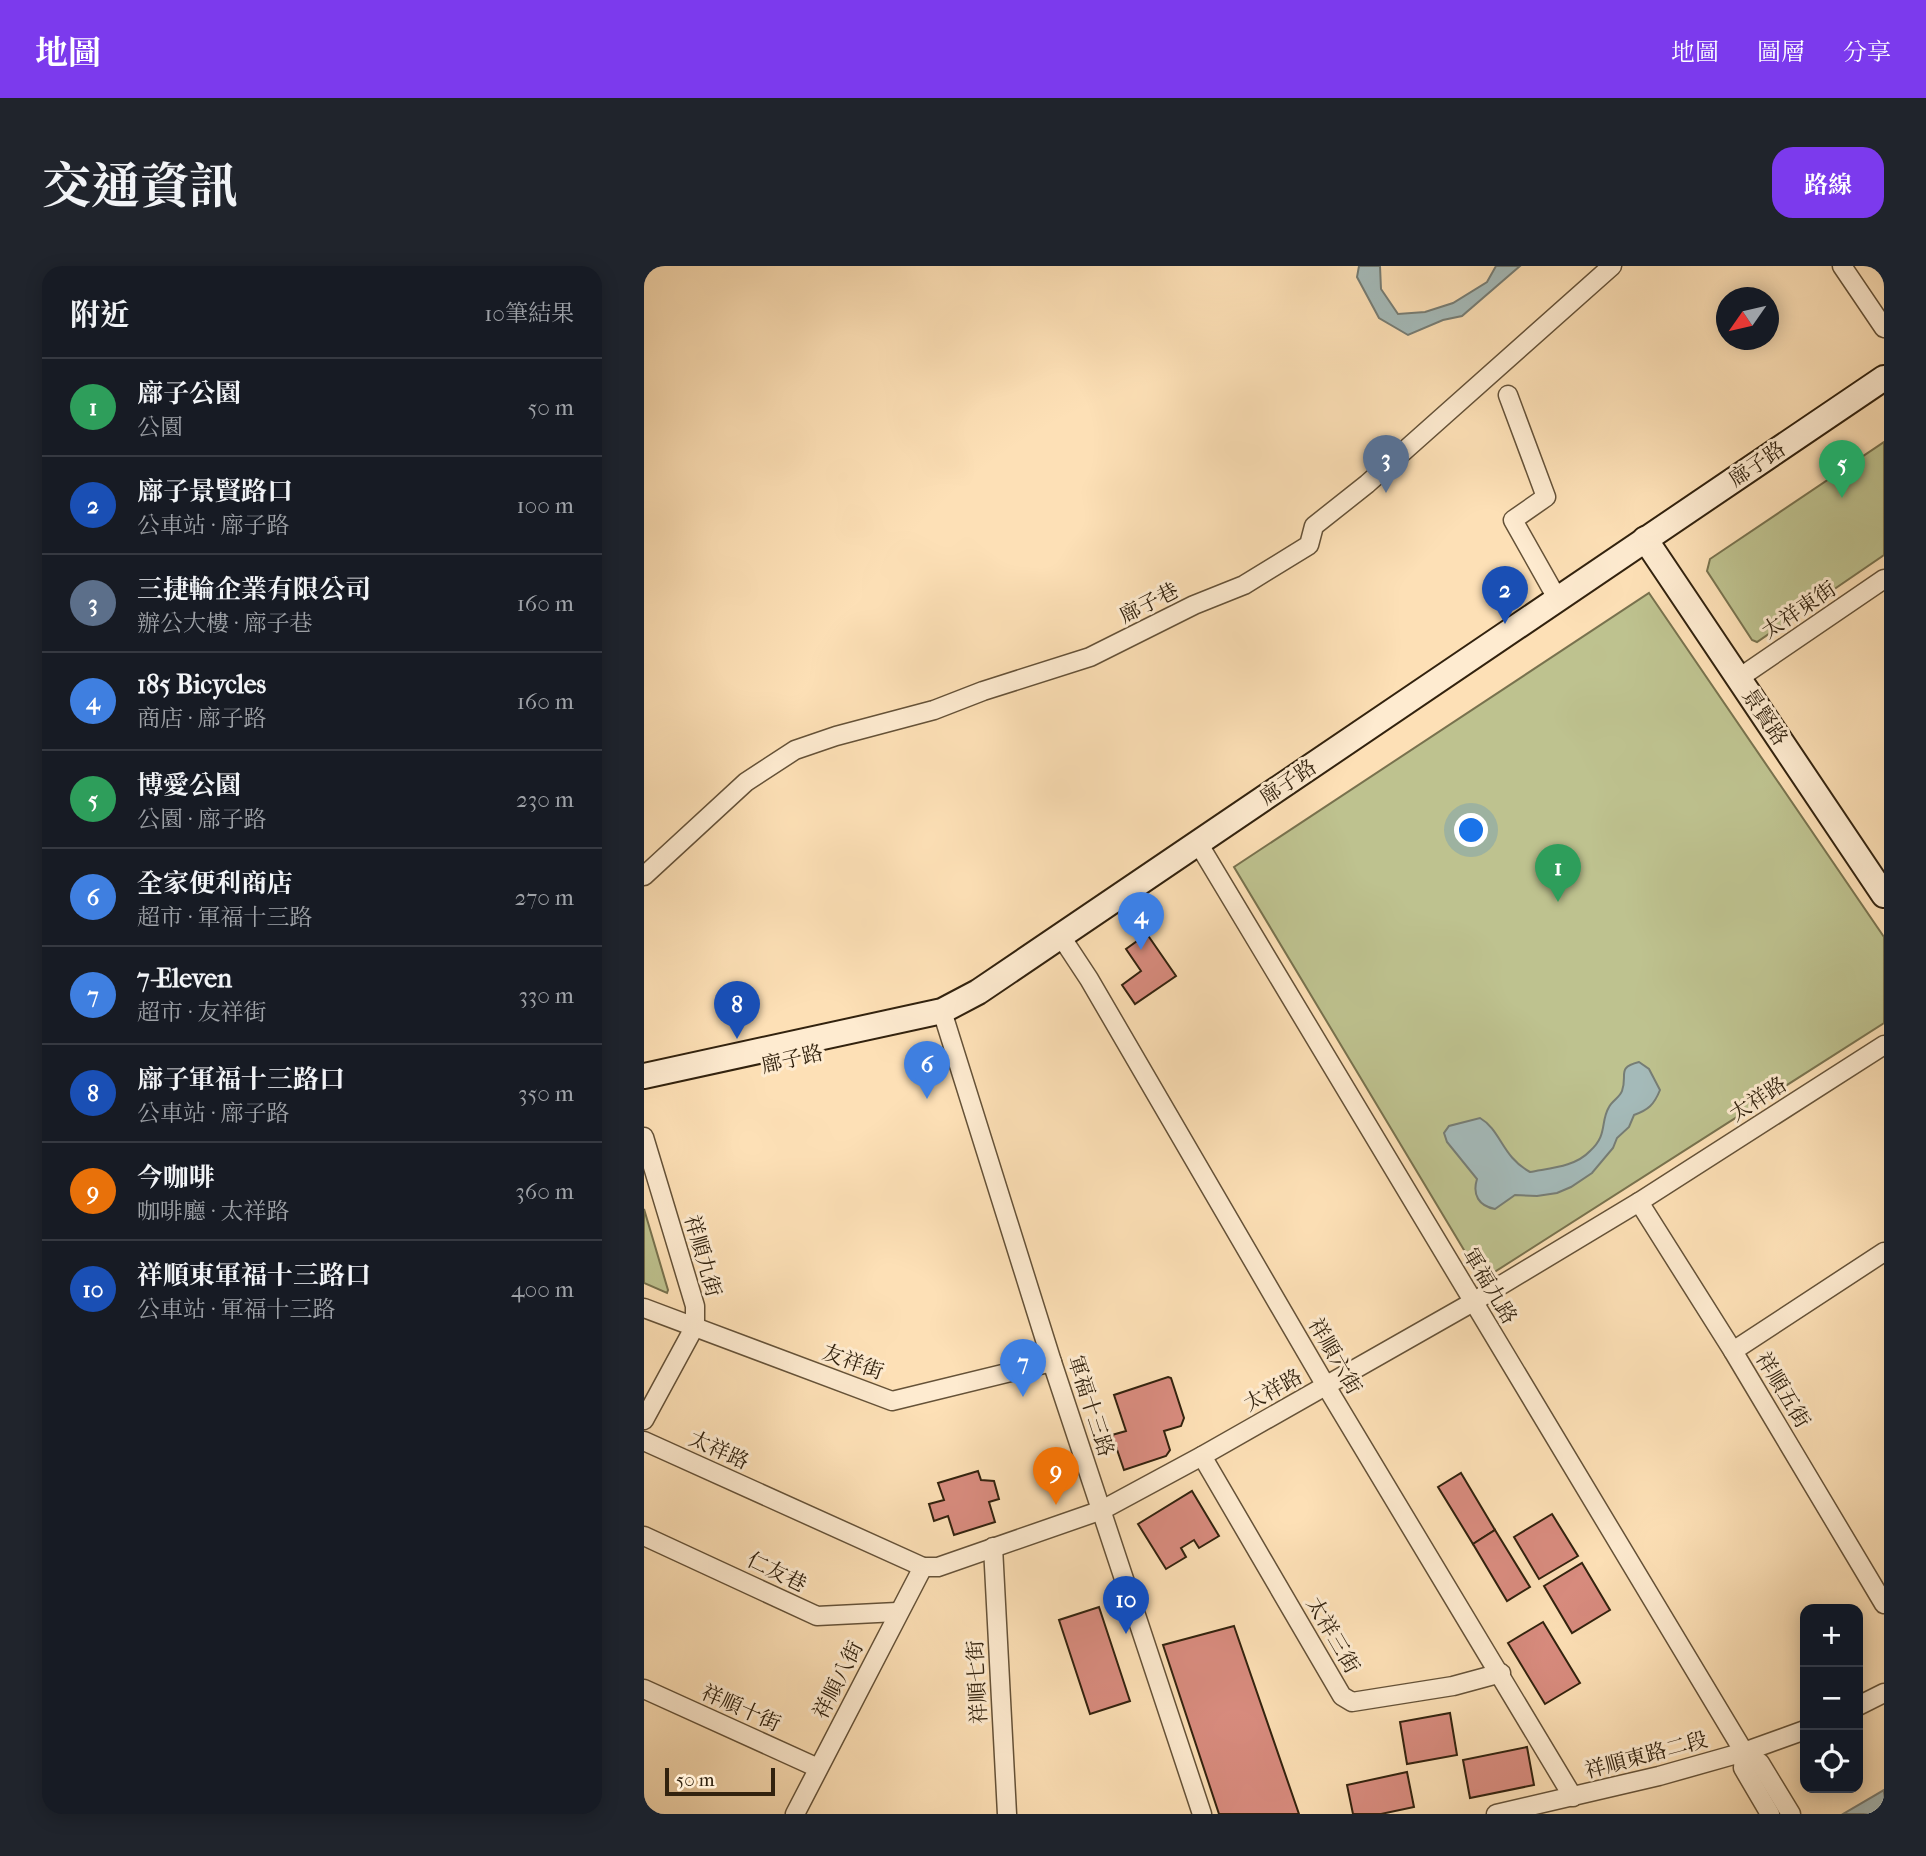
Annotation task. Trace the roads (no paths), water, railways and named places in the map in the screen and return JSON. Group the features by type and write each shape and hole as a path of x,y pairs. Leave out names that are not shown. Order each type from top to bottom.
{"main road":[{"name":"廍子路","path":"1202,848 1649,546 1884,378"},
{"name":"廍子路","path":"644,1094 944,1018 978,992 1065,942 1558,600 1649,546 1884,397"},
{"name":"景賢路","path":"1649,546 1884,895"},
{"name":"廍子路","path":"644,1076 944,1018"}],"street":[{"name":"廍子巷","path":"644,876 747,782 795,750 836,736 934,710 983,691 1090,657 1194,605 1244,584 1308,545 1314,526 1367,484 1612,266"},
{"path":"1842,266 1884,328"},
{"path":"1508,395 1546,497 1513,520 1558,600"},
{"name":"太祥東街","path":"1739,678 1884,579"},
{"name":"軍福九路","path":"1202,848 1749,1761"},
{"name":"祥順六街","path":"1065,942 1090,979 1326,1386 1573,1797"},
{"name":"軍福十三路","path":"944,1018 1052,1362 1202,1814"},
{"name":"太祥路","path":"644,1441 923,1567 938,1567 1102,1510 1202,1456 1473,1302 1639,1202 1884,1045"},
{"name":"祥順九街","path":"644,1137 695,1306 695,1326 644,1420"},
{"name":"祥順五街","path":"1639,1202 1733,1351 1884,1604"},
{"path":"1733,1351 1884,1252"},
{"name":"友祥街","path":"644,1308 892,1401 1052,1362"},
{"name":"太祥三街","path":"1202,1456 1342,1696 1352,1702 1453,1686 1500,1673"},
{"name":"仁友巷","path":"644,1536 817,1616 897,1612"},
{"name":"祥順七街","path":"993,1547 1007,1814"},
{"name":"祥順八街","path":"795,1814 897,1612 923,1567"},
{"name":"祥順十街","path":"644,1689 818,1769"},
{"path":"1863,1704 1884,1693"},
{"name":"祥順東路二段","path":"1496,1814 1749,1761 1800,1733"},
{"path":"1749,1761 1770,1814"},
{"path":"1749,1761 1791,1814"}],"place":[{"name":"三捷輪企業有限公司","path":"1386,493"},
{"name":"博愛公園","path":"1842,498"},
{"name":"廍子景賢路口","path":"1505,624"},
{"name":"廍子公園","path":"1558,902"},
{"name":"185 Bicycles","path":"1141,950"},
{"name":"廍子軍福十三路口","path":"737,1039"},
{"name":"全家便利商店","path":"927,1099"},
{"name":"7-Eleven","path":"1023,1397"},
{"name":"今咖啡","path":"1056,1505"},
{"name":"祥順東軍福十三路口","path":"1126,1634"}]}
